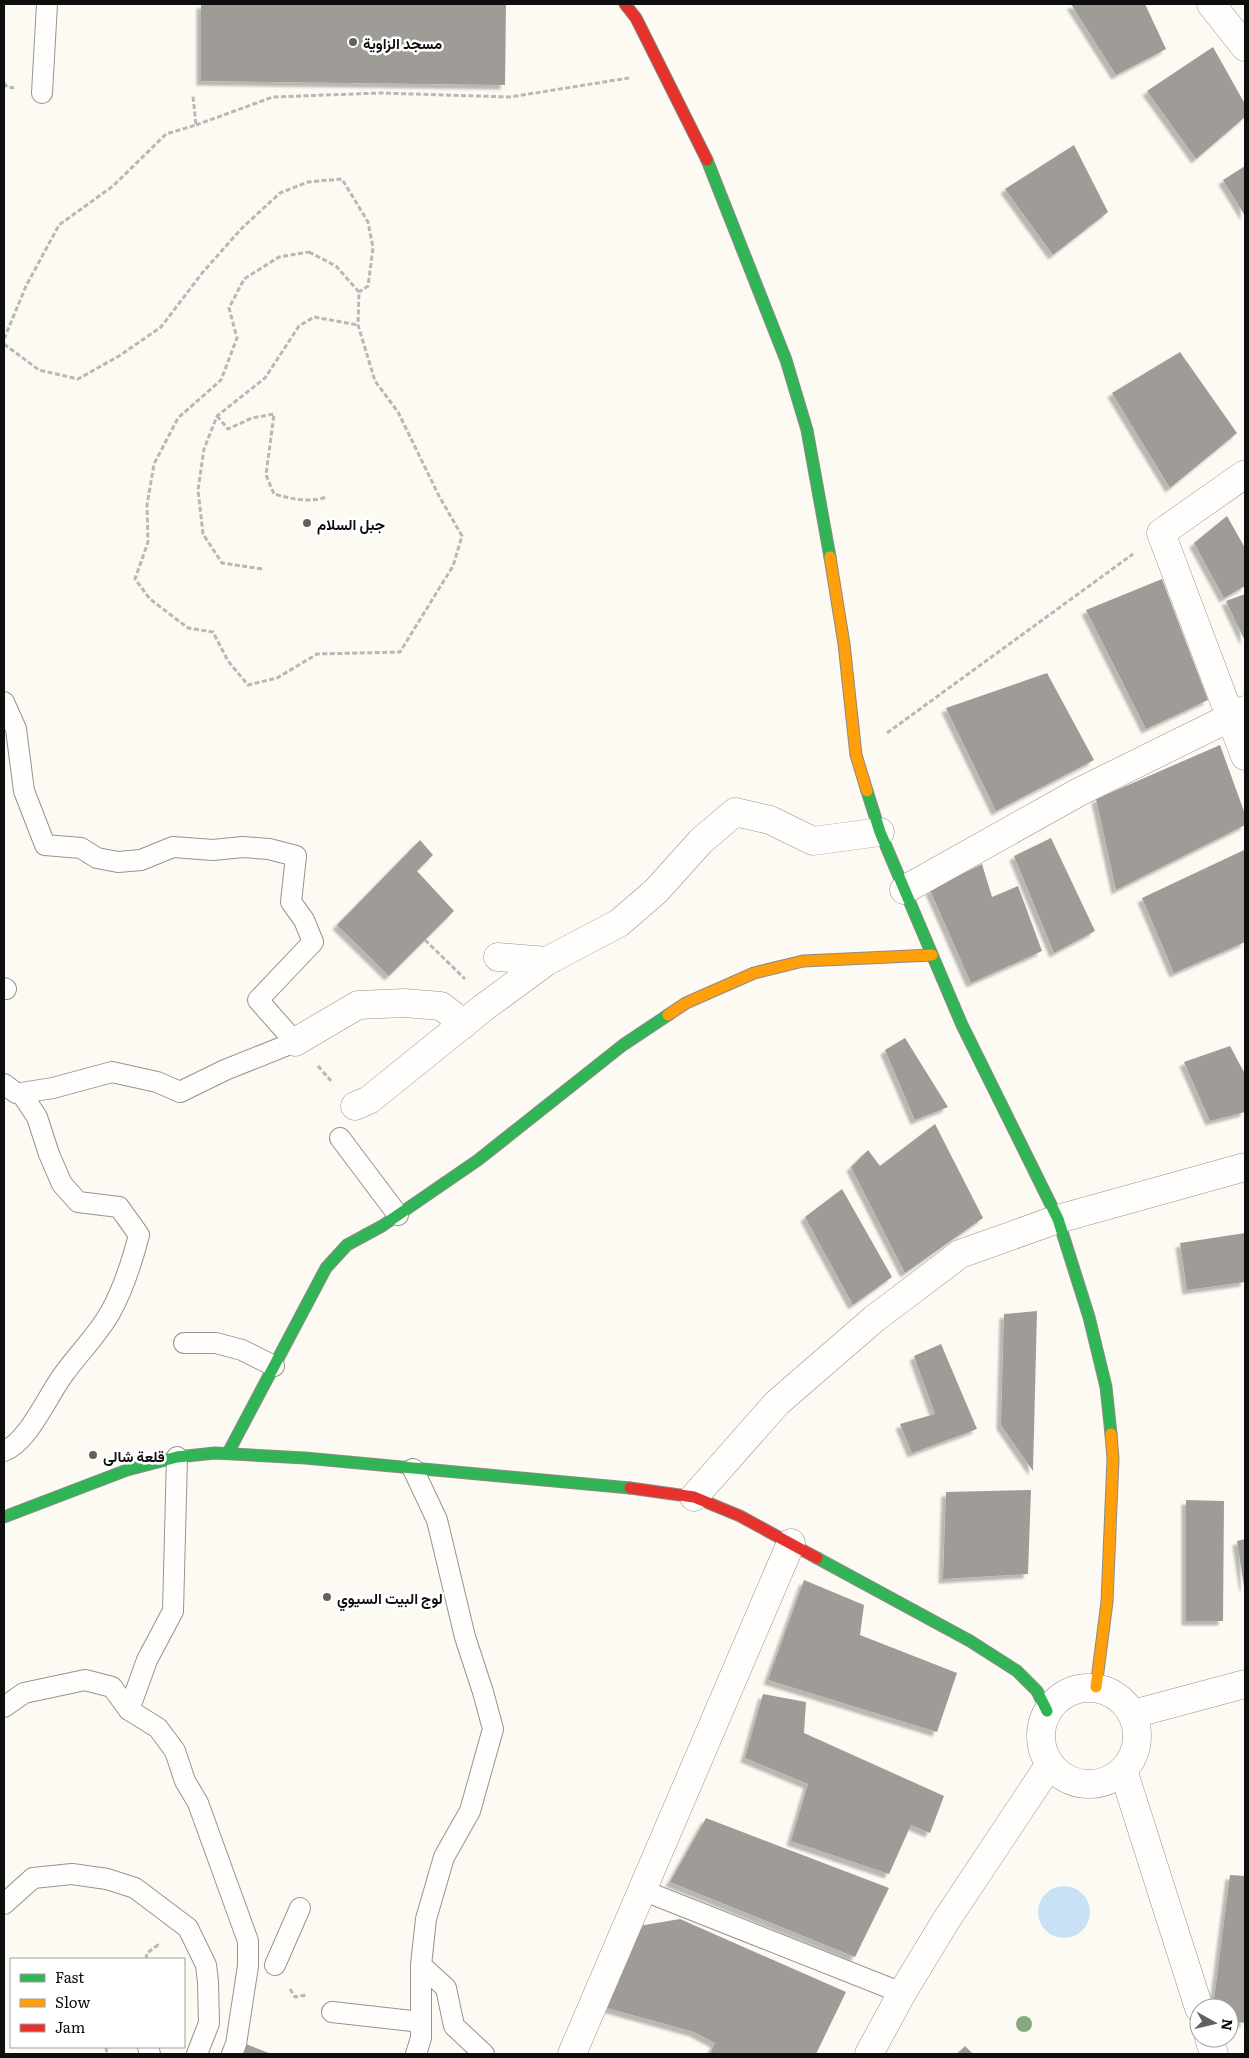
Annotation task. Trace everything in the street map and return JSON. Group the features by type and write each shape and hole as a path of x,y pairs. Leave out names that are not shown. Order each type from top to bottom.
{"street":[{"path":"626,4 636,18 711,168 786,360 807,430 826,528 842,634 856,755 880,832 962,1025 1058,1219 1090,1317 1106,1387 1113,1459 1107,1602 1096,1687"},
{"path":"1220,7 1245,47"},
{"path":"1245,474 1161,533 1238,713 1245,756"},
{"path":"904,890 1079,792 1238,713"},
{"path":"355,1106 369,1100 547,961 619,922 656,891 701,841 735,812 770,820 813,841 880,832"},
{"path":"228,1453 326,1268 347,1245 398,1216 478,1160 623,1046 686,1002 754,973 804,961 932,955"},
{"path":"498,957 547,961"},
{"path":"295,1042 358,1005 404,1003 441,1006 464,1024"},
{"path":"694,1497 777,1403 874,1319 960,1254 1058,1219 1245,1167"},
{"path":"4,1517 92,1482 177,1457 228,1453 305,1458 638,1489 694,1497 740,1516 994,1655 1016,1670 1037,1691 1047,1711"},
{"path":"572,2054 791,1543"},
{"path":"1133,1714 1245,1684"},
{"path":"1081,1687 1096,1687 1111,1692 1124,1702 1133,1714 1137,1729 1137,1744 1132,1758 1123,1770 1112,1779 1099,1784 1085,1784 1072,1781 1060,1775 1050,1764 1043,1752 1042,1724 1047,1711 1056,1700 1068,1692 1081,1687"},
{"path":"869,2054 902,1993 947,1919 1050,1764"},
{"path":"1123,1770 1196,1998"}],"lane":[{"path":"42,93 47,4"},
{"path":"4,702 16,729 24,792 45,845 81,848 97,858 118,862 141,860 173,847 213,850 243,846 269,849 296,856 290,902 304,920 313,942 258,1000 295,1042 225,1070 180,1092 157,1082 112,1072 53,1088 12,1089"},
{"path":"4,1451 10,1449 31,1426 64,1372 110,1314 129,1272 139,1235 119,1207 78,1202 62,1184 49,1154 37,1117 12,1089"},
{"path":"340,1138 398,1216"},
{"path":"184,1343 216,1343 242,1350 274,1366"},
{"path":"129,1710 147,1660 173,1611 177,1457"},
{"path":"413,1469 437,1520 465,1637 484,1692 493,1729 470,1811 444,1857 426,1919 420,1965 421,2038 416,2054"},
{"path":"4,1707 24,1693 85,1680 112,1687 129,1710 158,1728 176,1751 185,1781 198,1803 248,1941 248,1966 236,2044 232,2054"},
{"path":"4,1904 33,1878 72,1874 107,1879 135,1888 188,1928 206,1965 208,1982 210,2023 198,2054"},
{"path":"642,1890 902,1993"},
{"path":"275,1965 300,1908"},
{"path":"420,1965 446,1988 454,2026 484,2054"},
{"path":"332,2012 421,2022"}],"path":[{"path":"4,339 26,286 59,225 113,186 166,134 273,97 380,93 510,97 663,73"},
{"path":"193,96 196,124"},
{"path":"4,344 39,370 78,378 86,374 119,356 161,327 203,272 242,228 280,193 308,182 342,179 368,222 373,248 368,286 358,292"},
{"path":"309,252 336,266 358,292 358,325 375,381 398,412 435,488 462,536 453,566 400,652 317,654 277,678 248,685 228,661 213,632 188,628 150,599 136,579 148,542 147,505 154,464 178,418 220,380 236,338 230,308 244,279 279,258 309,252"},
{"path":"262,569 222,562 203,534 198,490 204,449 217,416 265,378 299,326 314,317 358,325"},
{"path":"217,416 228,430 252,418 274,414 266,475 274,494 295,500 314,501 327,497"},
{"path":"856,755 1161,533"},
{"path":"295,1042 355,1106"}],"water":[{"path":"1064,1886 1074,1888 1082,1894 1088,1902 1090,1912 1088,1922 1082,1930 1074,1936 1064,1938 1054,1936 1046,1930 1040,1922 1038,1912 1040,1902 1046,1894 1054,1888"}],"building":[{"name":"مسجد الزاوية","path":"201,4 506,4 505,85 201,81"},
{"path":"1071,4 1145,4 1166,49 1116,75"},
{"path":"1213,47 1245,104 1245,117 1196,159 1147,91"},
{"path":"1074,145 1108,212 1053,255 1005,189"},
{"path":"1245,166 1245,216 1223,180"},
{"path":"1180,352 1237,433 1170,488 1112,393"},
{"path":"1227,516 1245,548 1245,586 1224,598 1194,543"},
{"path":"1162,579 1208,700 1146,729 1086,610"},
{"path":"1245,594 1245,641 1226,601"},
{"path":"1047,673 1094,760 996,811 946,708"},
{"path":"1220,745 1245,814 1245,825 1116,890 1096,799"},
{"path":"1051,838 1095,931 1054,953 1014,856"},
{"path":"420,840 433,855 417,871 454,911 389,976 337,925"},
{"path":"1244,850 1245,942 1174,973 1142,898"},
{"path":"982,864 992,897 1018,886 1042,951 971,983 930,890"},
{"path":"905,1038 948,1107 915,1120 885,1050"},
{"path":"1230,1046 1245,1074 1245,1112 1210,1121 1184,1062"},
{"path":"935,1124 983,1218 905,1273 851,1167 868,1150 880,1166"},
{"path":"842,1189 892,1277 853,1305 805,1217"},
{"path":"1245,1233 1245,1282 1187,1290 1180,1243"},
{"path":"1037,1311 1033,1471 1001,1425 1004,1314"},
{"path":"941,1344 977,1429 912,1453 900,1424 935,1414 914,1356"},
{"path":"1031,1490 1028,1574 943,1579 946,1492"},
{"path":"1186,1500 1224,1501 1223,1621 1186,1621"},
{"path":"1245,1539 1245,1587 1244,1587 1237,1541"},
{"path":"804,1580 864,1605 860,1635 957,1673 937,1732 768,1680"},
{"path":"763,1694 806,1702 804,1733 944,1796 930,1833 911,1825 889,1874 791,1841 808,1784 745,1758"},
{"path":"706,1818 889,1888 855,1957 670,1882"},
{"path":"1230,1875 1245,1876 1245,2023 1239,2022 1239,1998 1214,1998"},
{"path":"680,1919 846,1992 816,2054 710,2054 715,2043 694,2032 607,2008 639,1926"},
{"path":"246,2044 271,2054 242,2054"},
{"path":"965,2046 973,2054 957,2054"}],"traffic: fast":[{"path":"707,160 786,360 807,430 830,557"},
{"path":"867,791 880,832 962,1025 1058,1219 1089,1317 1106,1387 1111,1434"},
{"path":"228,1453 326,1268 347,1245 382,1226 478,1160 623,1045 668,1015"},
{"path":"4,1517 127,1470 177,1457 215,1453 305,1458 630,1488"},
{"path":"817,1558 970,1641 1017,1671 1037,1691 1047,1711"}],"traffic: slow":[{"path":"830,557 844,644 856,755 867,791"},
{"path":"668,1015 686,1003 754,973 803,961 932,955"},
{"path":"1096,1687 1107,1602 1113,1459 1111,1434"}],"traffic: jam":[{"path":"625,4 636,18 707,160"},
{"path":"630,1488 694,1497 740,1516 817,1558"}],"place":[{"name":"مسجد الزاوية","path":"353,42"},
{"name":"جبل السلام","path":"307,523"},
{"name":"قلعة شالى","path":"93,1455"},
{"name":"لوج البيت السيوي","path":"327,1597"}]}
